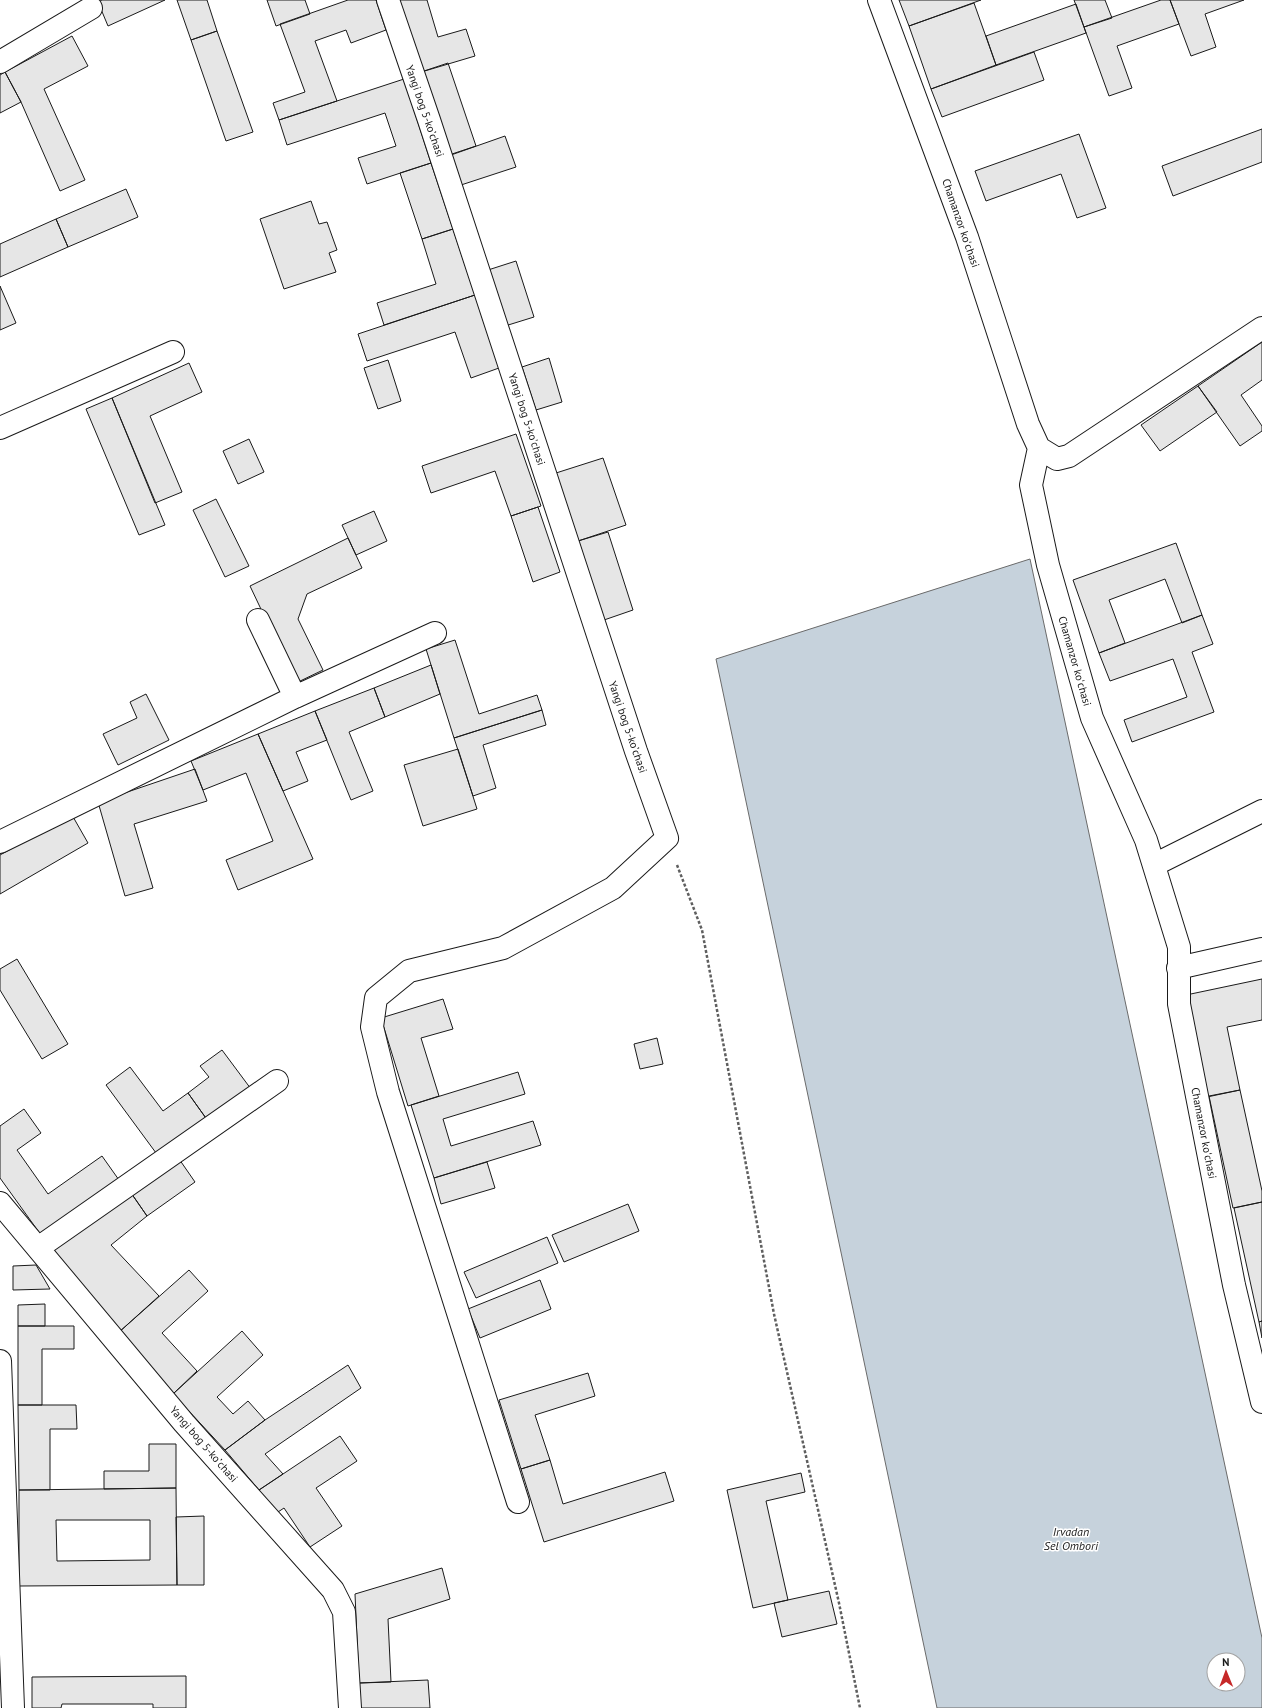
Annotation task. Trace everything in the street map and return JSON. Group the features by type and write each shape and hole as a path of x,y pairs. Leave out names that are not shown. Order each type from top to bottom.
{"street":[{"name":"Yangi bog 5-koʼchasi","path":"388,0 636,751 667,838"},
{"name":"Chamanzor koʻchasi","path":"880,0 967,237 1028,424 1039,448 1031,486 1048,565 1092,718 1146,840 1178,947 1179,1004 1234,1285 1262,1402"},
{"path":"0,62 91,8"},
{"path":"1039,448 1058,459 1069,456 1262,328"},
{"path":"0,428 173,352"},
{"path":"258,620 296,696"},
{"path":"0,842 296,696 435,633"},
{"path":"1154,865 1262,811"},
{"path":"518,1502 388,1092 372,1027 376,998 409,971 504,948 613,888 667,838"},
{"path":"1178,968 1262,949"},
{"path":"38,1248 277,1081"},
{"name":"Yangi bog 5-koʼchasi","path":"0,1203 184,1423 333,1590 344,1612 347,1638 350,1708"},
{"path":"0,1361 13,1708"}],"path":[{"path":"667,838 702,930 774,1314 839,1603 860,1708"}],"water":[{"name":"Irvadan Sel Ombori","path":"1030,559 1262,1638 1262,1708 937,1708 716,659"}],"building":[{"path":"102,0 165,0 108,26 98,2"},
{"path":"177,0 207,0 217,31 191,40"},
{"path":"267,0 305,0 310,14 276,26"},
{"path":"348,0 376,0 386,30 351,43 346,30 315,41 337,101 279,120 273,103 305,92 280,24"},
{"path":"395,0 427,0 438,37 466,29 475,56 418,73"},
{"path":"899,0 981,0 909,26"},
{"path":"1074,0 1105,0 1112,18 1084,27"},
{"path":"1161,0 1170,0 1179,24 1117,46 1132,88 1109,96 1084,27"},
{"path":"1170,0 1244,0 1205,14 1216,47 1191,56"},
{"path":"974,3 996,65 931,89 909,26"},
{"path":"1076,4 1086,33 996,65 986,36"},
{"path":"217,31 253,132 226,141 191,40"},
{"path":"72,36 88,66 44,89 85,180 60,191 21,102 5,72"},
{"path":"1034,52 1044,80 942,117 931,89"},
{"path":"448,63 476,146 446,156 418,73"},
{"path":"5,72 21,102 0,113 0,75"},
{"path":"404,79 431,163 367,184 358,158 396,146 385,113 287,145 279,120"},
{"path":"1262,129 1262,162 1173,196 1162,166"},
{"path":"1079,134 1106,208 1077,218 1061,174 986,201 975,171"},
{"path":"505,136 516,167 461,185 451,155"},
{"path":"431,163 453,229 422,239 400,173"},
{"path":"126,189 138,217 68,247 56,219"},
{"path":"311,201 319,224 327,222 337,250 329,253 336,272 284,289 260,219"},
{"path":"56,219 68,247 0,277 0,244"},
{"path":"453,229 475,295 384,325 377,303 436,284 422,239"},
{"path":"516,261 534,317 505,326 488,270"},
{"path":"0,286 16,323 0,330"},
{"path":"475,295 499,368 471,378 455,332 367,361 358,334"},
{"path":"1262,342 1262,380 1241,395 1262,426 1262,431 1240,446 1198,386"},
{"path":"549,358 562,402 536,410 522,367"},
{"path":"388,360 401,401 378,409 364,368"},
{"path":"189,363 202,392 150,416 182,492 155,503 112,398"},
{"path":"1198,386 1217,412 1160,451 1141,425"},
{"path":"112,398 165,525 139,535 86,409"},
{"path":"516,434 541,506 511,516 495,471 431,493 422,466"},
{"path":"249,439 264,472 238,484 223,451"},
{"path":"603,458 626,525 578,541 556,473"},
{"path":"216,499 249,566 225,577 193,510"},
{"path":"538,507 560,572 533,582 511,516"},
{"path":"374,511 387,541 356,555 342,525"},
{"path":"608,532 633,610 604,620 578,541"},
{"path":"348,538 362,568 307,594 298,619 323,670 296,683 250,586"},
{"path":"1176,543 1202,615 1182,623 1165,579 1109,600 1125,643 1099,653 1073,580"},
{"path":"1202,615 1213,644 1192,652 1214,712 1132,742 1124,720 1187,697 1173,659 1110,681 1099,653"},
{"path":"455,640 479,714 537,695 542,710 454,738 426,649"},
{"path":"431,665 440,694 385,717 374,688"},
{"path":"374,688 385,717 349,732 373,791 351,800 315,711"},
{"path":"146,694 169,740 118,765 103,734 137,718 130,702"},
{"path":"542,710 546,725 483,745 496,788 473,796 454,738"},
{"path":"315,711 327,740 296,752 308,781 283,791 258,734"},
{"path":"258,734 313,859 238,890 226,860 273,841 246,773 203,790 191,761"},
{"path":"458,749 477,809 423,826 404,765"},
{"path":"195,769 207,801 134,824 153,888 125,896 98,802"},
{"path":"72,815 88,843 0,894 0,855"},
{"path":"17,959 68,1044 42,1059 0,990 0,969"},
{"path":"1262,979 1262,1020 1227,1027 1240,1090 1207,1097 1186,995"},
{"path":"443,999 453,1029 421,1038 439,1096 408,1106 381,1018"},
{"path":"657,1038 663,1064 640,1069 634,1044"},
{"path":"222,1050 251,1089 208,1121 188,1093 209,1077 200,1066"},
{"path":"130,1067 163,1111 188,1093 208,1121 159,1157 106,1085"},
{"path":"518,1072 525,1094 443,1119 451,1146 533,1121 541,1145 434,1178 411,1105"},
{"path":"1240,1090 1262,1191 1262,1202 1233,1208 1209,1096"},
{"path":"24,1109 41,1133 17,1150 48,1194 102,1156 119,1180 41,1235 0,1178 0,1126"},
{"path":"177,1156 195,1182 147,1216 129,1190"},
{"path":"487,1162 495,1188 441,1204 434,1178"},
{"path":"129,1190 147,1216 111,1245 159,1296 118,1333 51,1247"},
{"path":"1262,1202 1262,1321 1259,1322 1234,1208"},
{"path":"628,1204 639,1231 564,1262 552,1235"},
{"path":"547,1237 558,1263 476,1298 464,1272"},
{"path":"36,1265 50,1289 13,1290 13,1266"},
{"path":"189,1270 208,1291 162,1333 197,1371 173,1394 118,1333"},
{"path":"540,1280 551,1309 480,1338 468,1309"},
{"path":"45,1304 45,1326 18,1326 18,1305"},
{"path":"1262,1321 1262,1338 1259,1322"},
{"path":"18,1326 74,1326 74,1349 42,1349 42,1405 18,1405"},
{"path":"242,1331 263,1355 217,1397 233,1414 248,1401 265,1420 225,1450 173,1394"},
{"path":"348,1365 361,1388 265,1454 283,1474 259,1490 225,1450 265,1420"},
{"path":"588,1373 595,1396 535,1415 550,1460 521,1469 499,1400"},
{"path":"18,1405 76,1405 77,1429 50,1429 50,1490 19,1490"},
{"path":"340,1436 357,1461 316,1488 342,1526 310,1547 284,1508 275,1514 259,1490"},
{"path":"149,1444 176,1444 176,1488 104,1489 104,1471 149,1471"},
{"path":"550,1460 563,1504 665,1472 674,1501 544,1542 521,1469"},
{"path":"801,1473 805,1492 766,1501 788,1600 753,1608 727,1490"},
{"path":"176,1488 177,1585 19,1586 19,1490","holes":["56,1520 150,1520 150,1560 57,1561"]},
{"path":"204,1516 204,1585 177,1585 176,1517"},
{"path":"442,1568 450,1599 388,1619 391,1682 359,1683 355,1594"},
{"path":"829,1591 837,1624 782,1637 774,1603"},
{"path":"186,1676 186,1708 153,1708 153,1704 62,1704 61,1708 32,1708 32,1677"},
{"path":"428,1680 430,1708 360,1708 359,1683"}]}
